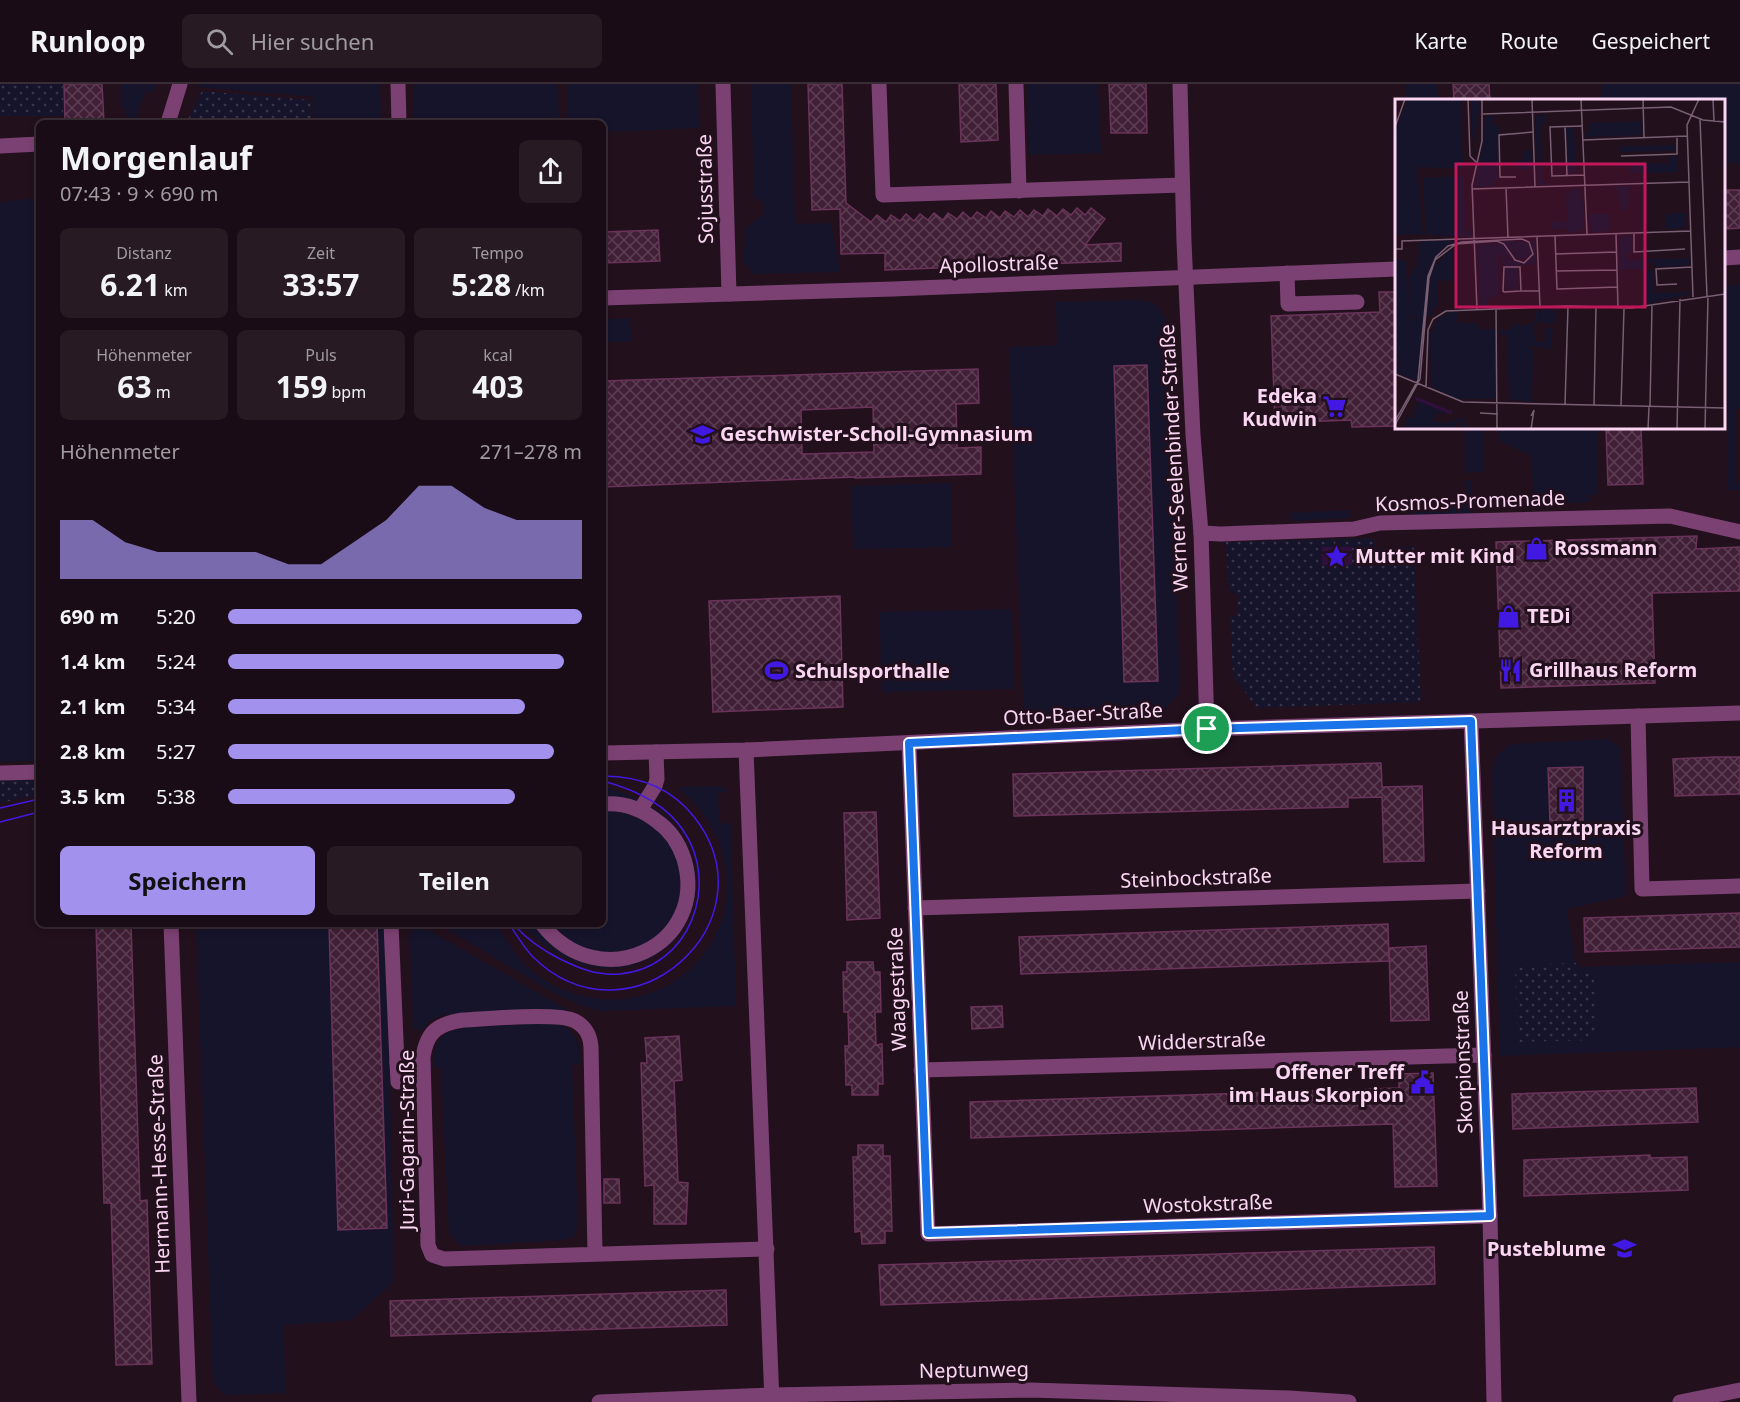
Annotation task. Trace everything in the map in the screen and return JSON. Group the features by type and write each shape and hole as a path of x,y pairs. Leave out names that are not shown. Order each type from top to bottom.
{"street":[{"path":"169,120 180,84"},
{"path":"398,84 399,120"},
{"name":"Sojusstraße","path":"723,84 729,294"},
{"path":"879,84 883,195 1182,184"},
{"path":"1016,84 1019,191"},
{"name":"Werner-Seelenbinder-Straße","path":"1180,84 1182,184 1193,435 1200,532 1207,729"},
{"path":"0,146 36,144"},
{"path":"1725,258 1740,257"},
{"name":"Apollostraße","path":"606,298 1395,269"},
{"path":"1287,273 1288,304 1357,302"},
{"name":"Kosmos-Promenade","path":"1200,532 1221,534 1354,529 1380,523 1670,516 1740,532"},
{"name":"Otto-Baer-Straße","path":"606,753 746,750 1207,729 1740,713"},
{"path":"1638,716 1642,889 1740,886"},
{"name":"Skorpionstraße","path":"1471,721 1490,1216 1494,1402"},
{"name":"Waagestraße","path":"909,743 928,1233"},
{"path":"746,750 772,1399"},
{"path":"640,810 657,779 656,752"},
{"path":"0,773 36,772"},
{"path":"545,927 555,939 571,950 588,957 603,960 623,959 657,945 678,920 688,885 686,867 679,846 668,830 640,810 623,804 606,804"},
{"name":"Steinbockstraße","path":"915,908 1478,891"},
{"name":"Hermann-Hesse-Straße","path":"171,927 189,1402"},
{"path":"391,927 398,1082"},
{"name":"Juri-Gagarin-Straße","path":"595,1254 591,1047 585,1029 573,1020 558,1017 463,1020 439,1027 429,1036 425,1045 423,1064 428,1245 432,1255 444,1258 595,1254 767,1249"},
{"name":"Widderstraße","path":"921,1070 1484,1055"},
{"path":"397,1063 423,1064"},
{"name":"Wostokstraße","path":"928,1233 1490,1216"},
{"path":"1680,1402 1740,1390"},
{"name":"Neptunweg","path":"599,1402 1030,1396 1349,1402"}],"shaded area":[{"path":"0,84 63,84 63,116 0,116"},
{"path":"121,84 156,84 153,93 146,90 136,118 140,120 128,120 121,102"},
{"path":"200,84 380,84 381,120 315,120 313,97 198,87"},
{"path":"413,84 558,84 559,120 414,120"},
{"path":"568,84 698,84 699,128 606,132 606,120 568,120"},
{"path":"751,84 791,84 795,224 831,223 840,272 753,274 744,261 745,228 763,215 763,202 754,198"},
{"path":"1027,84 1098,84 1101,153 1029,155"},
{"path":"1405,84 1438,84 1438,99 1406,99"},
{"path":"1601,84 1740,84 1740,163 1725,163 1725,99 1601,99"},
{"path":"202,91 311,100 312,120 188,120"},
{"path":"36,198 36,761 0,762 0,202"},
{"path":"1726,285 1740,285 1740,409 1735,409 1736,484 1740,484 1740,490 1728,490"},
{"path":"1142,300 1158,307 1166,321 1180,692 1162,713 1024,721 1009,347 1057,345 1056,302","holes":["1147,365 1158,681 1125,682 1114,366"]},
{"path":"630,318 632,341 606,343 606,319"},
{"path":"1497,429 1597,429 1597,495 1589,495 1589,502 1533,505 1532,456 1500,441"},
{"path":"1465,430 1483,430 1484,472 1466,473"},
{"path":"1472,480 1473,515 1411,516 1411,507 1466,506 1466,481"},
{"path":"951,483 952,547 853,549 851,486"},
{"path":"1350,510 1350,518 1291,521 1290,513"},
{"path":"1373,538 1376,549 1414,546 1421,702 1257,708 1233,676 1230,616 1238,615 1237,593 1229,593 1226,542"},
{"path":"1322,547 1352,547 1352,565 1322,565"},
{"path":"1012,609 1014,689 881,692 880,612"},
{"path":"1608,739 1620,747 1626,896 1567,909 1575,959 1579,967 1740,962 1740,1047 1500,1056 1492,773 1497,755 1511,744"},
{"path":"36,778 36,796 0,803 0,779"},
{"path":"717,786 729,792 718,793 719,823 731,824 736,1006 601,1011 583,1006 552,992 444,927 499,927 525,965 546,981 568,992 592,998 617,999 641,996 664,987 685,974 703,955 716,935 724,913 727,890 726,867 720,845 710,824 679,787"},
{"path":"606,787 646,803 672,823 691,856 696,885 693,906 685,925 672,942 656,955 637,964 616,968 593,967 573,961 544,945 523,927 606,927"},
{"path":"196,927 389,927 387,928 394,1282 351,1320 284,1325 285,1393 225,1395 213,1383"},
{"path":"413,927 423,927 569,1011 443,1015 431,1020 421,1030 413,1030 410,936"},
{"path":"1576,963 1576,974 1594,974 1595,1040 1517,1042 1515,965"},
{"path":"550,1022 565,1027 574,1035 581,1063 572,1065 578,1225 574,1237 564,1240 461,1246 449,1233 441,1068 433,1067 436,1046 443,1036 451,1031 464,1028 494,1024"}],"building":[{"path":"64,84 102,84 104,120 65,120"},
{"path":"808,84 842,84 846,203 871,222 877,215 886,222 891,215 900,221 906,214 914,221 920,214 928,220 934,213 943,220 948,213 957,219 963,212 971,219 977,212 986,218 991,211 1000,218 1005,211 1014,217 1020,210 1028,217 1034,210 1043,216 1048,209 1057,216 1063,209 1071,215 1077,208 1085,215 1091,208 1105,219 1085,245 1121,243 1121,261 885,270 885,253 841,254 840,209 812,210"},
{"path":"959,84 996,84 998,140 961,142"},
{"path":"1109,84 1146,84 1147,133 1111,133"},
{"path":"1453,84 1489,84 1490,99 1454,99"},
{"path":"1725,190 1740,190 1740,228 1725,229"},
{"path":"658,230 660,261 606,263 606,232"},
{"path":"1379,292 1395,292 1395,426 1352,427 1351,420 1275,423 1271,316 1380,312"},
{"path":"1147,365 1158,681 1124,682 1114,366"},
{"path":"978,369 979,403 956,404 957,448 981,447 981,474 606,487 606,381","holes":["873,407 874,452 802,454 801,410"]},
{"path":"1606,429 1641,429 1643,484 1608,485"},
{"path":"1697,536 1696,549 1740,547 1740,591 1652,593 1655,683 1501,688 1496,542"},
{"name":"Schulsporthalle","path":"840,596 843,707 713,712 709,601"},
{"path":"1740,757 1740,794 1675,796 1673,759"},
{"path":"1381,763 1382,787 1422,786 1424,861 1384,862 1382,797 1348,798 1348,807 1014,816 1013,774"},
{"name":"Hausarztpraxis Reform","path":"1583,767 1583,822 1550,822 1548,768"},
{"path":"876,812 880,918 847,920 844,813"},
{"path":"1740,913 1740,947 1585,952 1584,918"},
{"path":"1388,924 1389,961 1021,974 1019,937"},
{"path":"96,927 131,927 140,1201 147,1200 152,1364 116,1365 111,1203 104,1203"},
{"path":"329,927 377,927 387,1228 338,1230"},
{"path":"1426,946 1429,1020 1391,1021 1389,948"},
{"path":"847,962 873,962 874,972 880,972 881,1012 875,1012 876,1045 882,1044 883,1084 878,1084 878,1095 852,1095 852,1085 846,1085 845,1046 849,1046 848,1012 844,1012 843,972 847,972"},
{"path":"1002,1006 1003,1027 972,1029 971,1007"},
{"path":"679,1036 682,1080 674,1081 678,1182 688,1183 686,1224 654,1224 654,1185 645,1186 641,1063 647,1063 645,1038"},
{"path":"1433,1073 1437,1186 1395,1187 1393,1124 971,1138 970,1102 1399,1088 1399,1074"},
{"path":"1696,1088 1698,1122 1513,1129 1512,1094"},
{"path":"858,1145 883,1145 883,1156 890,1156 892,1231 885,1231 885,1243 862,1244 861,1231 855,1232 853,1157 858,1157"},
{"path":"1650,1155 1650,1158 1687,1157 1688,1190 1524,1196 1524,1160"},
{"path":"604,1179 619,1179 620,1203 604,1203"},
{"path":"1434,1247 1435,1284 881,1305 879,1265"},
{"path":"726,1290 727,1325 391,1336 390,1301"}],"tram line":[{"path":"511,927 533,957 571,983 610,990 648,982 680,962 704,933 717,897 715,858 695,818 676,799 654,786 629,778 606,776"},
{"path":"517,928 536,945 558,958 580,968 603,974 620,974 644,968 664,957 680,940 692,920 698,898 699,875 694,852 683,830 667,812 648,798 606,782"},
{"path":"0,808 36,800"},
{"path":"0,822 36,813"}],"place":[{"name":"Edeka Kudwin","path":"1335,407"},
{"name":"Geschwister-Scholl-Gymnasium","path":"702,434"},
{"name":"Rossmann","path":"1536,548"},
{"name":"Mutter mit Kind","path":"1337,556"},
{"name":"TEDi","path":"1509,616"},
{"name":"Grillhaus Reform","path":"1511,670"},
{"name":"Schulsporthalle","path":"777,671"},
{"name":"Hausarztpraxis Reform","path":"1566,801"},
{"name":"Offener Treff im Haus Skorpion","path":"1422,1083"},
{"name":"Pusteblume","path":"1624,1249"}],"route":[{"path":"1471,721 1490,1216 928,1233 909,743 1207,729 1471,721"}]}
